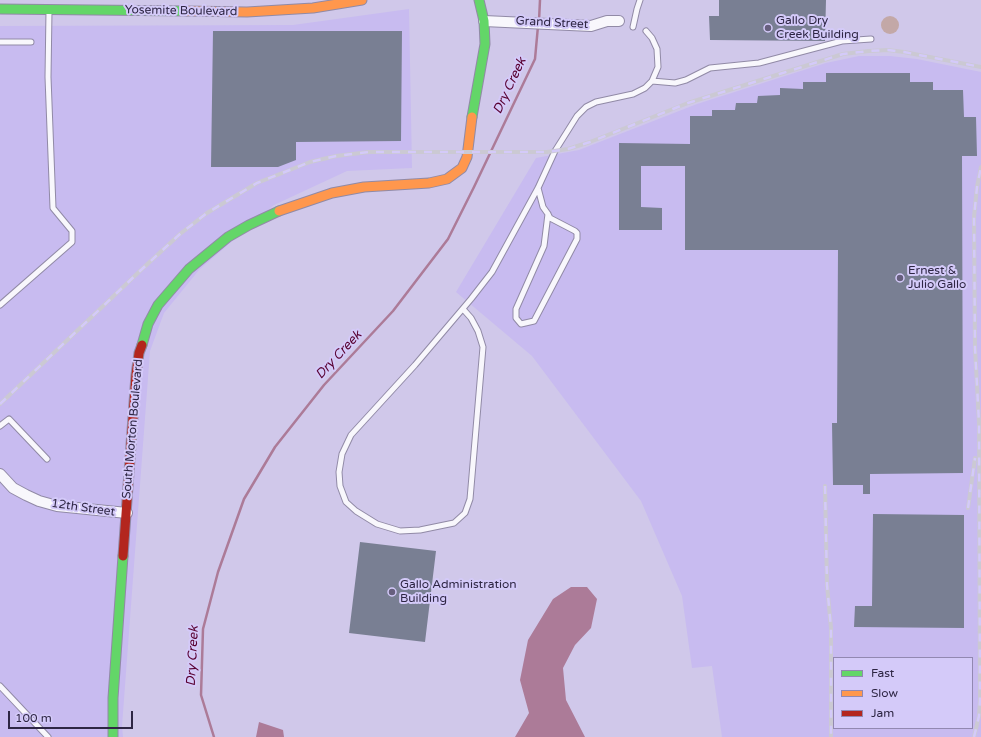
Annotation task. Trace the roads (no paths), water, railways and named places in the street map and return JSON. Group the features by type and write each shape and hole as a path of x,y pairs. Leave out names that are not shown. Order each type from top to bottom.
{"street":[{"path":"200,0 200,12"},
{"name":"Yosemite Boulevard","path":"0,9 200,12 279,11 313,8 362,0"},
{"name":"South Morton Boulevard","path":"113,737 113,698 136,375 148,324 158,305 188,269 228,237 268,216 313,198 346,190 386,185 429,183 447,179 462,168 467,157 472,116 485,44 484,21 479,0"},
{"path":"0,17 12,9"},
{"name":"Grand Street","path":"484,21 592,26 607,21 618,21"},
{"name":"12th Street","path":"0,474 13,488 39,501 57,506 127,513"}],"lane":[{"path":"634,27 640,0"},
{"path":"0,305 72,242 72,231 53,208 48,77 48,10"},
{"path":"463,309 471,318 478,331 483,347 470,499 465,513 454,523 420,530 400,531 377,524 356,511 346,502 340,486 338,472 342,454 351,435 415,365 463,309 492,272 538,188 555,151 570,126 581,112 586,107 596,102 633,94 645,88 652,81 658,67 658,49 646,31"},
{"path":"652,81 675,83 686,80 710,68 759,63 842,42 870,39"},
{"path":"0,42 31,42"},
{"path":"538,188 543,207 548,214 550,218 575,231 577,233 577,239 534,320 521,324 516,318 516,309 544,246 548,214"},
{"path":"0,426 9,419 47,459"},
{"path":"0,686 48,737"}],"waterway":[{"name":"Dry Creek","path":"539,21 540,0"},
{"name":"Dry Creek","path":"214,737 201,695 203,629 218,572 244,499 275,447 324,385 393,311 448,239 535,59 538,26"}],"railway":[{"path":"0,404 180,234 207,213 257,183 310,162 336,156 369,152 547,152 568,149 590,142 688,103 843,54 888,50 981,67"},
{"path":"974,737 979,716 980,700 979,423 975,348 974,217 981,167"},
{"path":"968,508 975,458"},
{"path":"825,486 827,585 831,628 831,737"}],"place":[{"name":"Gallo Dry Creek Building","path":"768,28"},
{"name":"Ernest & Julio Gallo","path":"900,278"},
{"name":"Gallo Administration Building","path":"392,592"}]}
